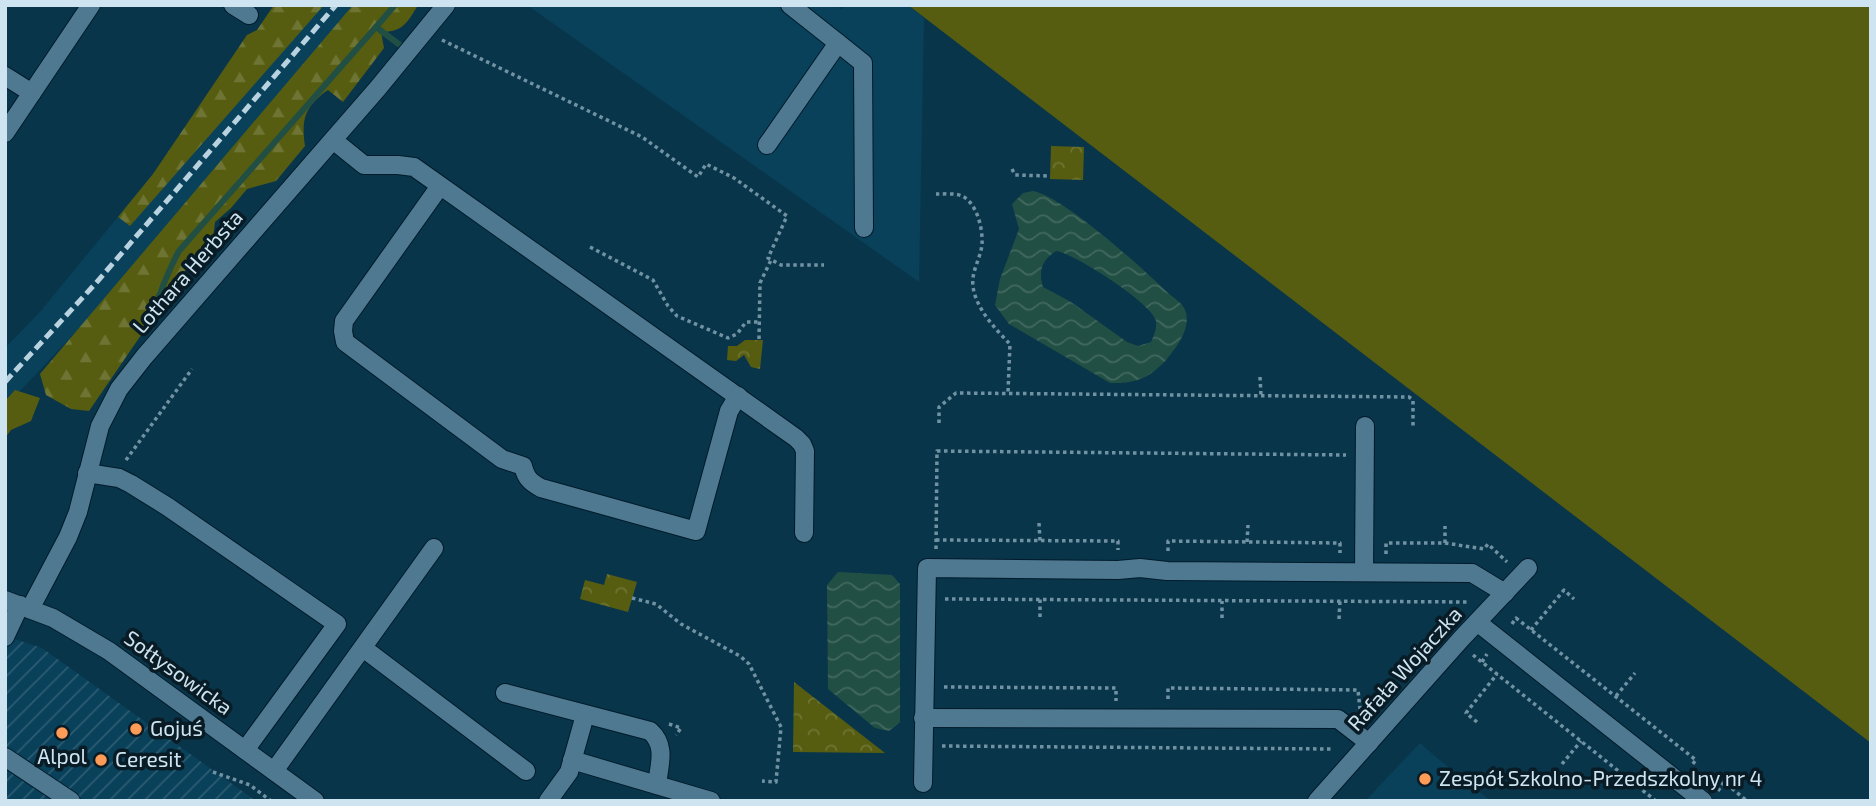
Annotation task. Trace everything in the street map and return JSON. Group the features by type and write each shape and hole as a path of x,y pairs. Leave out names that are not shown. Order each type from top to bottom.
{"street":[{"path":"5,132 92,5"},
{"name":"Lothara Herbsta","path":"5,637 18,604 73,524 100,426 119,389 446,5"},
{"path":"790,5 863,63 864,228"},
{"path":"767,145 838,43"},
{"path":"5,76 32,93"},
{"path":"333,140 364,165 414,167 803,444 806,460 804,533"},
{"path":"440,186 344,321 342,331 345,342 502,459 523,466 525,477 530,482 541,488 696,531 729,411 738,396"},
{"path":"1364,572 1365,426"},
{"path":"87,473 119,478 131,484 337,624 245,750"},
{"path":"274,771 434,548"},
{"path":"923,783 927,568 1472,573 1505,593"},
{"name":"Rafała Wojaczka","path":"1317,801 1458,642 1525,572"},
{"name":"Sołtysowicka","path":"18,604 53,618 109,651 315,801"},
{"path":"1481,619 1710,796"},
{"path":"363,648 526,771"},
{"path":"505,693 650,731 658,738 661,753 657,785"},
{"path":"549,800 569,772 585,715"},
{"path":"923,718 1338,719 1368,743"},
{"path":"5,757 71,801"},
{"path":"572,760 711,801"}],"path":[{"path":"440,39 642,137 698,177 706,164 734,178 787,216 768,258 781,265 824,265"},
{"path":"1012,169 1015,175 1050,176"},
{"path":"936,194 961,195 974,206 982,245 973,277 973,288 977,301 1000,335 1010,344 1008,393"},
{"path":"590,247 653,280 668,306 683,320 728,338 737,334 746,322 760,322"},
{"path":"760,339 760,283 771,260"},
{"path":"1261,377 1261,395"},
{"path":"939,423 939,407 956,393 1261,395 1409,397 1413,400 1413,427"},
{"path":"1364,455 937,451 936,599 1469,602 1481,619"},
{"path":"1040,523 1040,541"},
{"path":"1248,525 1248,542"},
{"path":"1445,526 1445,543"},
{"path":"936,540 1118,541 1118,570"},
{"path":"1167,571 1168,541 1340,543 1339,572"},
{"path":"1385,572 1386,543 1445,543 1484,549 1488,544 1525,572"},
{"path":"1531,629 1564,590 1574,599"},
{"path":"632,598 656,604 681,624 740,656 754,670 780,727 776,782 762,781"},
{"path":"1040,599 1040,617"},
{"path":"1339,619 1340,600"},
{"path":"1222,601 1222,618"},
{"path":"1458,642 1656,801"},
{"path":"1616,696 1635,673"},
{"path":"1477,722 1466,713 1497,674"},
{"path":"935,687 1116,688 1116,718"},
{"path":"1167,718 1168,688 1358,690 1359,708 1365,714"},
{"path":"1562,764 1581,741"},
{"path":"934,746 1332,749"},
{"path":"213,772 250,785 271,801"},
{"path":"1710,796 1724,782 1747,801"}],"shaded area":[{"path":"309,5 368,5 166,236 5,407 5,348 39,313 153,174"},
{"path":"527,5 837,5 842,10 844,5 908,5 924,18 919,282"},
{"path":"5,636 42,648 256,801 5,801"},
{"name":"Zespół Szkolno-Przedszkolny nr 4","path":"1420,743 1436,757 1491,801 1365,801"}],"green space":[{"path":"274,5 324,5 130,226 118,217 153,174 247,35 257,30"},
{"path":"353,5 418,5 404,25 395,30 381,32 384,48 343,102 328,90 314,102 304,121 305,146 276,181 247,189 215,222 212,246 189,265 89,411 71,409 46,395 40,374"},
{"path":"908,5 1871,5 1871,743"},
{"path":"1051,146 1084,147 1083,180 1050,179"},
{"path":"745,340 763,340 760,369 751,367 744,355 736,361 727,360 728,346 737,346"},
{"path":"15,390 40,398 31,421 11,430 5,438 5,401"},
{"path":"607,574 637,582 628,612 580,599 585,580 604,585"},
{"path":"794,682 885,753 793,752"}],"water":[{"path":"1033,191 1047,196 1082,219 1182,305 1187,316 1185,330 1179,343 1161,366 1135,381 1110,383 1009,324 995,305 1000,279 1019,229 1012,204 1023,193","holes":["1056,251 1112,280 1152,313 1156,324 1151,342 1138,346 1127,342 1071,302 1043,287 1041,271 1044,262"]},
{"path":"838,572 892,575 900,584 900,722 889,731 875,728 828,689 827,585"}],"waterway":[{"path":"395,5 376,27 400,45"},
{"path":"145,330 179,251 376,27"}],"railway":[{"path":"5,382 96,283 336,5"}],"place":[{"name":"Gojuś","path":"136,729"},
{"name":"Alpol","path":"62,733"},
{"name":"Ceresit","path":"101,760"},
{"name":"Zespół Szkolno-Przedszkolny nr 4","path":"1425,779"}]}
